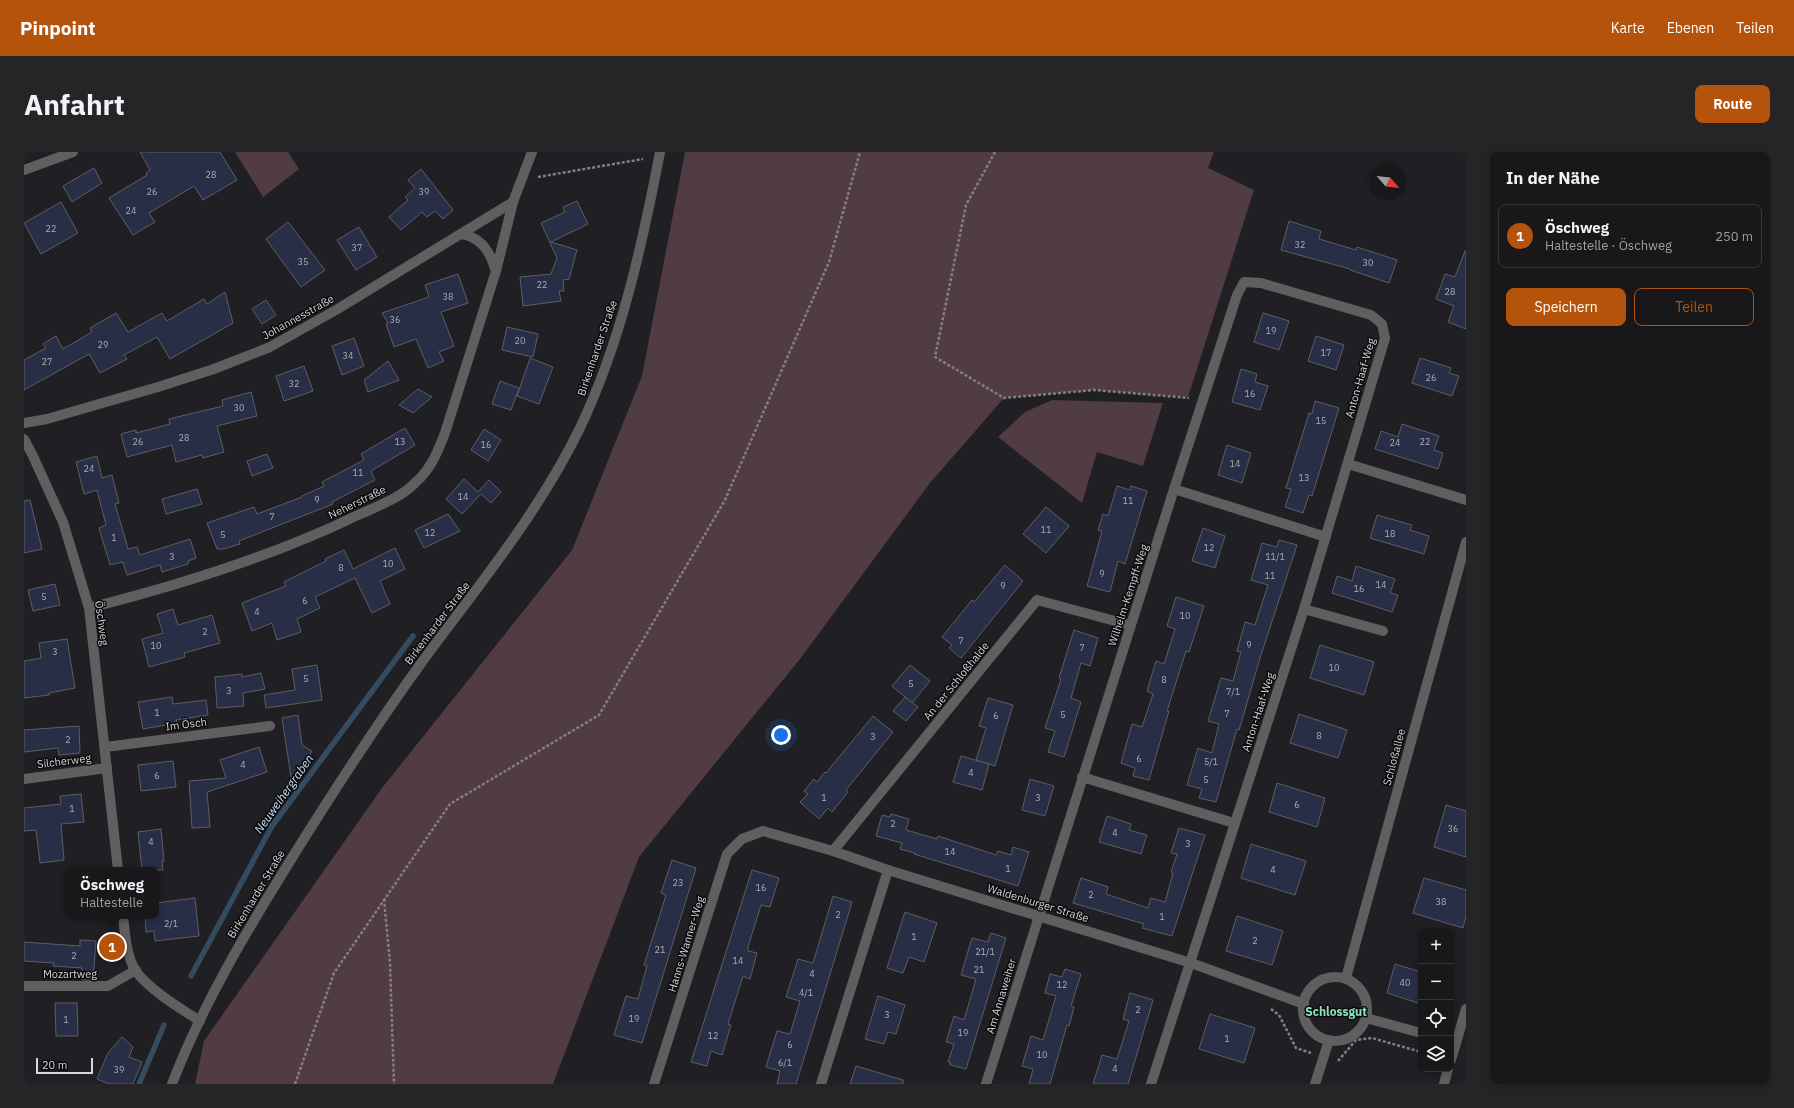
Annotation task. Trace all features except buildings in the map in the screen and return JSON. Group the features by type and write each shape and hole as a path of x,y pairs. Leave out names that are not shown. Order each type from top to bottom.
{"street":[{"path":"24,170 73,152"},
{"path":"513,202 532,152"},
{"name":"Birkenharder Straße","path":"172,1084 200,1020 244,934 332,794 421,664 526,524 573,441 601,380 626,304 646,224 660,154"},
{"name":"Johannesstraße","path":"24,423 47,419 158,387 214,369 270,347 336,310 513,202"},
{"name":"Neherstraße","path":"89,608 254,558 316,536 397,496 416,482 435,458 446,433 496,271 513,202"},
{"path":"461,234 470,235 485,246 492,258 496,271"},
{"name":"Wilhelm-Kempff-Weg","path":"1038,916 1237,295 1244,282"},
{"name":"Anton-Haaf-Weg","path":"1191,963 1234,823 1304,608 1385,338 1382,324 1371,315 1261,283 1244,282"},
{"name":"Öschweg","path":"24,439 63,522 89,608 118,867"},
{"path":"1348,464 1466,500"},
{"path":"1174,489 1326,537"},
{"name":"Schloßallee","path":"1346,978 1466,542"},
{"name":"An der Schloßhalde","path":"833,851 1037,600 1130,626"},
{"path":"1304,608 1383,631"},
{"name":"Im Ösch","path":"105,747 270,726"},
{"name":"Silcherweg","path":"24,778 107,768"},
{"path":"1082,777 1234,823"},
{"name":"Waldenburger Straße","path":"763,831 833,851 888,870 1191,963 1304,1004"},
{"name":"Hanns-Wanner-Weg","path":"654,1084 727,854 742,839 763,831"},
{"path":"821,1084 888,870"},
{"name":"Am Annaweiher","path":"986,1084 1038,916"},
{"path":"124,919 130,958 136,970 150,985 179,1008 200,1020"},
{"path":"1151,1084 1191,963"},
{"name":"Mozartweg","path":"24,986 108,986 136,970"},
{"path":"1332,977 1346,978 1356,985 1364,994 1367,1006 1366,1018 1355,1034 1338,1040 1329,1040 1318,1035 1309,1027 1304,1016 1304,1004 1309,991 1319,981 1332,977"},
{"path":"1458,1044 1466,1009"},
{"path":"1366,1018 1418,1033"},
{"path":"1315,1084 1329,1040"},
{"path":"1444,1084 1447,1072"}],"path":[{"path":"295,1084 334,973 450,804 599,715 725,500 829,262 860,152"},
{"path":"995,152 966,205 935,357 1004,398 1094,390 1203,400"},
{"path":"521,180 660,154"},
{"path":"384,899 390,963 394,1084"},
{"path":"1267,1005 1279,1015 1296,1048 1323,1058 1338,1061 1356,1040 1372,1038 1418,1051"}],"shaded area":[{"path":"235,152 288,152 299,169 263,197"},
{"path":"685,152 1214,152 1208,168 1254,190 1188,397 1094,390 1004,398 930,483 800,659 639,857 553,1084 195,1084 204,1041 382,788 572,550 642,376"},
{"path":"1052,400 1163,403 1143,466 1097,452 1082,503 998,437 1025,412"}],"waterway":[{"name":"Neuweihergraben","path":"191,976 272,826 413,636"},
{"name":"Neuweihergraben","path":"139,1084 164,1025"}],"place":[{"name":"Öschweg","path":"112,947"}],"district":[{"name":"Schlossgut","path":"1336,1012"}]}
